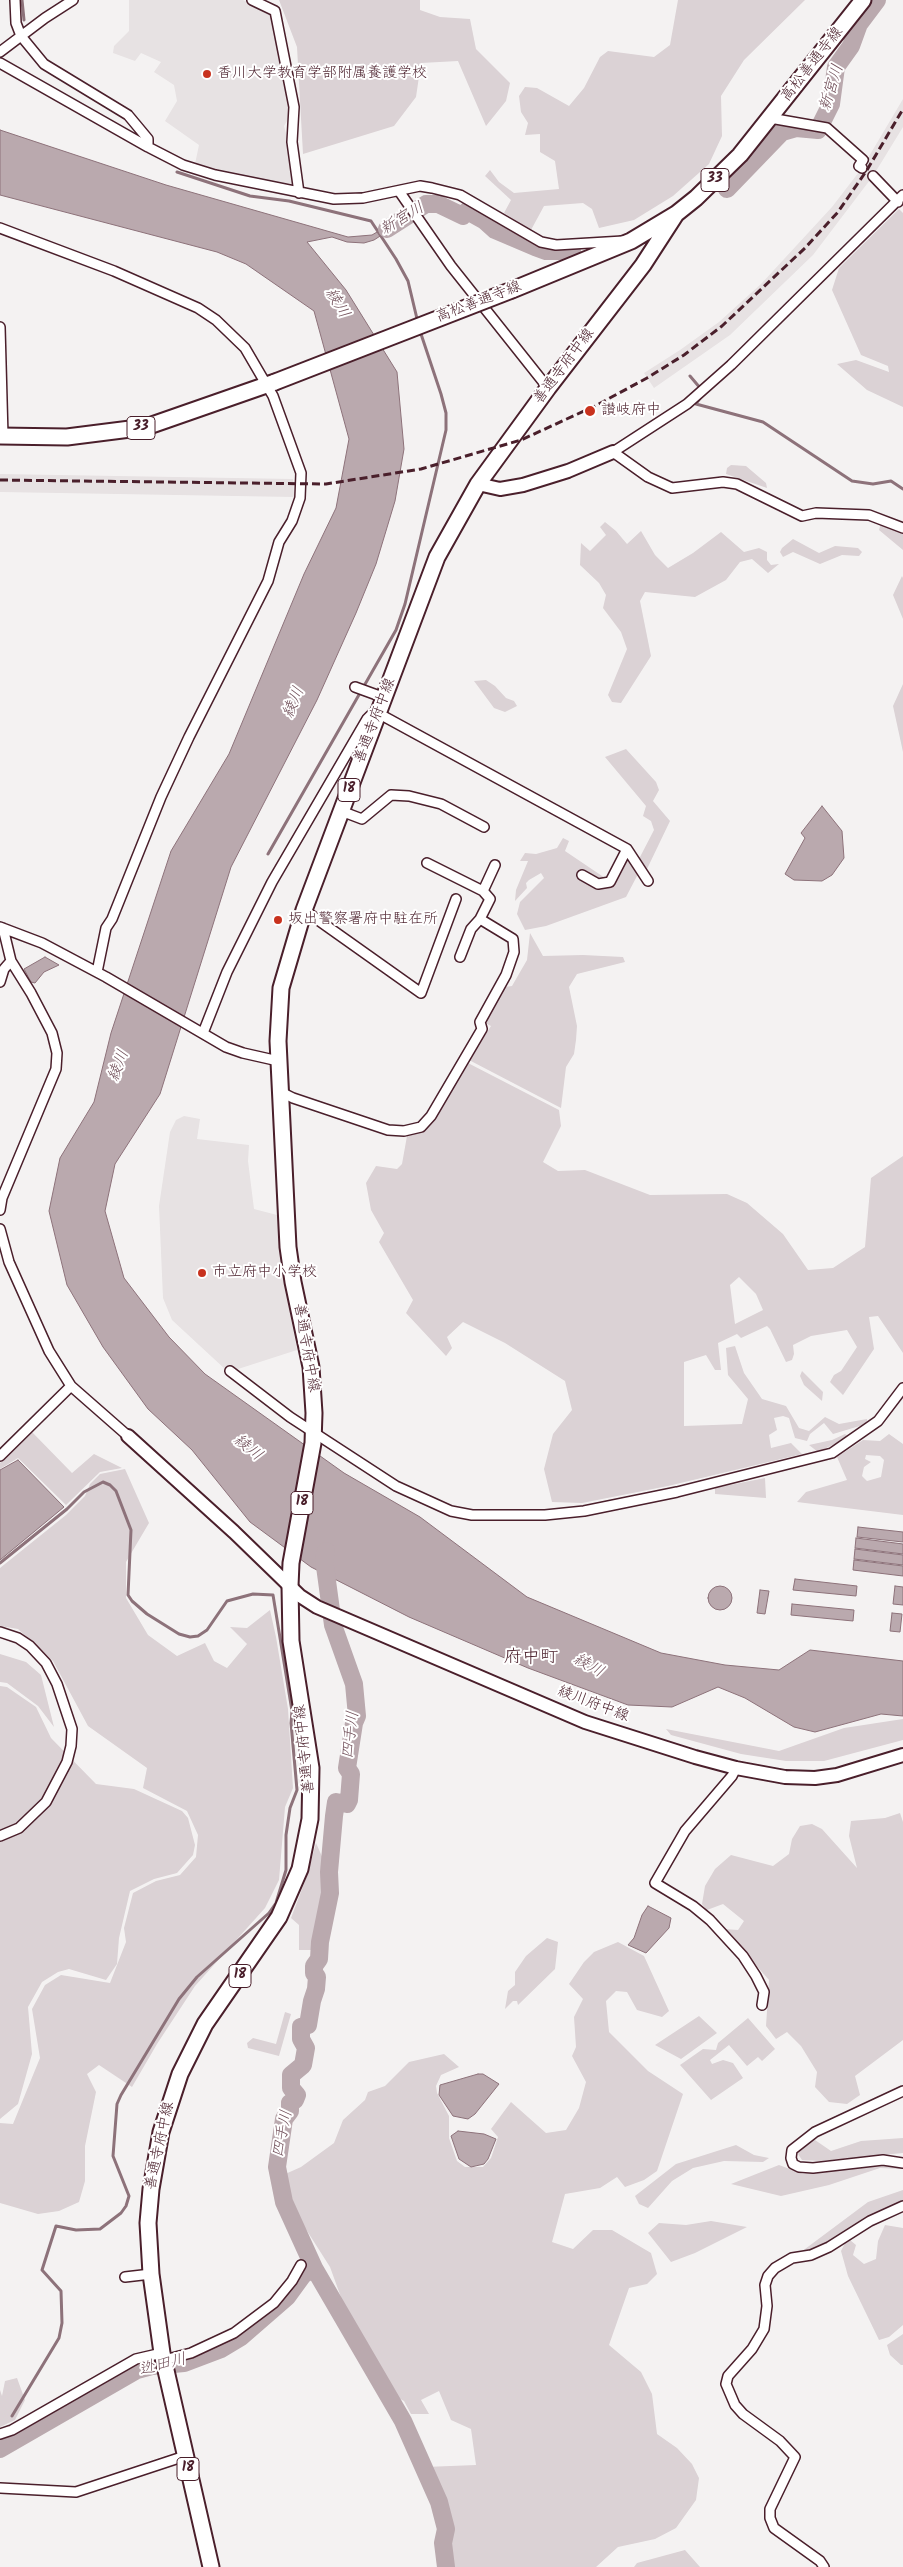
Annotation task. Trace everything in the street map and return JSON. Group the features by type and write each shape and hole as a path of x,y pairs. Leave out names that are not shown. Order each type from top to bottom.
{"main road":[{"name":"高松善通寺線","path":"2,436 67,437 146,427 271,383 512,290 631,241 676,214 721,175 770,118 863,0"},
{"name":"善通寺府中線","path":"211,2567 164,2361 151,2274 148,2223 151,2188 161,2132 180,2074 205,2024 280,1917 295,1885 305,1852 310,1819 311,1768 291,1641 290,1586 291,1563 314,1437 311,1367 293,1282 288,1247 279,1059 281,988 304,910 380,714 437,558 478,484 548,388 647,259 676,214"},
{"path":"631,241 645,250 647,259"},
{"path":"478,484 500,489 523,486 568,471 613,452"},
{"name":"綾川府中線","path":"128,1436 234,1532 300,1596 325,1611 585,1722 736,1768 785,1777 815,1778 837,1775 903,1755"}],"street":[{"path":"15,0 16,23 21,36 44,64 128,115 148,139 148,147"},
{"path":"0,52 74,0"},
{"path":"252,0 276,11 294,107 292,142 299,192"},
{"path":"0,62 183,165 245,182 334,199 363,198 420,186 460,195 541,242 556,245 631,241"},
{"path":"770,118 828,128 862,160 859,166 862,168"},
{"path":"873,176 901,199 772,327 702,391 660,423 613,452 648,477 672,488 723,482 737,484 802,516 816,513 868,515 903,528"},
{"path":"399,191 451,266 548,388"},
{"path":"0,228 114,271 198,308 216,320 245,348 271,383 273,396 301,474 300,498 292,522 280,542 268,581 188,737 161,797 112,919 106,928 96,972"},
{"path":"0,327 2,436"},
{"path":"361,689 386,698"},
{"path":"201,1032 272,882 367,719 373,713 380,714 628,848 648,881"},
{"path":"341,811 362,818 390,796 399,795 429,800 484,827"},
{"path":"582,875 598,884 610,882 628,848"},
{"path":"427,863 483,891 490,900 480,919 471,929 460,957"},
{"path":"483,891 495,865"},
{"path":"304,910 421,993 456,899"},
{"path":"281,1092 388,1130 404,1131 421,1127 431,1116 482,1029 480,1022 506,975 514,952 513,939 480,919"},
{"path":"1,927 42,943 106,977 201,1032 243,1053 274,1060 279,1059"},
{"path":"0,1210 2,1198 56,1069 57,1053 48,1025 11,961 1,927"},
{"path":"0,982 4,968 11,961"},
{"path":"0,1229 9,1262 49,1351 71,1386 128,1436"},
{"path":"230,1371 314,1437 396,1486 451,1511 472,1515 545,1515 608,1506 677,1492 832,1453 856,1439 878,1422 903,1388"},
{"path":"0,1456 71,1386"},
{"path":"0,1632 18,1638 30,1646 46,1663 57,1684 72,1729 71,1746 66,1762 46,1802 19,1828 0,1836"},
{"path":"736,1768 732,1776 685,1831 655,1883 704,1915 743,1956 764,1992 762,2005"},
{"path":"903,2091 814,2132 792,2150 791,2158 793,2164 799,2167 813,2168 883,2160 903,2163"},
{"path":"824,2567 820,2561 774,2528 770,2518 770,2509 795,2456 743,2414 735,2405 726,2384 728,2376 752,2349 764,2329 767,2306 766,2285 768,2276 775,2268 792,2258 811,2255 829,2247 870,2221 903,2206"},
{"path":"0,2434 12,2430 136,2359 164,2361 191,2353 234,2333 274,2303 292,2281 300,2265"},
{"path":"125,2277 151,2274"},
{"path":"0,2488 76,2492 185,2456"}],"shaded area":[{"path":"129,0 243,0 273,15 290,116 284,126 289,144 293,184 247,178 195,164 199,145 165,121 177,101 174,85 154,72 161,62 141,53 135,61 113,53 114,46 129,31"},
{"path":"279,0 420,0 420,10 440,17 470,19 476,49 510,83 506,101 486,126 458,61 421,63 416,97 394,126 303,154 297,47"},
{"path":"678,0 805,0 744,60 721,96 722,136 709,164 673,196 634,220 599,228 592,209 583,203 544,206 531,230 504,213 511,200 485,176 490,170 499,182 514,193 559,189 555,161 540,152 540,134 525,135 528,123 521,112 519,96 525,87 537,88 569,106 584,88 600,57 608,51 654,57 670,45"},
{"path":"903,99 903,127 873,176 813,255 730,335 654,388 644,373 719,322 761,284 832,207 862,168"},
{"path":"899,209 903,213 903,407 867,390 837,364 856,360 889,372 888,366 861,355 832,290 839,268"},
{"path":"731,465 746,466 766,483 767,488 726,474 727,468"},
{"path":"0,474 293,479 294,497 0,492"},
{"path":"605,522 627,544 641,531 655,555 668,568 693,553 721,532 744,552 759,548 767,552 767,560 771,565 779,564 768,573 752,559 740,562 726,580 695,597 645,592 640,601 651,656 621,703 612,702 608,695 627,649 621,632 603,608 606,595 599,583 580,565 581,543 590,551 606,535 600,527"},
{"path":"881,523 903,533 903,550 879,530"},
{"path":"793,539 819,553 835,546 858,548 862,552 859,556 842,555 820,564 793,552 783,557 780,552 782,548"},
{"path":"902,576 903,578 903,619 893,595"},
{"path":"486,680 495,686 506,698 514,701 517,706 505,712 494,708 474,681"},
{"path":"903,684 903,752 893,706"},
{"path":"626,749 656,782 659,790 653,801 670,821 647,869 637,876 626,897 546,926 525,930 517,914 520,902 544,878 541,873 529,880 526,883 527,888 515,901 516,890 528,861 520,861 525,853 536,854 557,848 563,838 569,841 565,851 605,878 621,871 628,857 640,857 654,830 651,821 643,816 646,806 605,757"},
{"path":"530,933 543,956 623,957 625,962 577,974 569,987 577,1026 574,1054 566,1067 561,1108 469,1060 491,1026 485,1023 505,987 512,986 527,960"},
{"path":"466,1062 559,1110 561,1126 543,1162 558,1171 585,1170 650,1195 727,1194 747,1203 783,1234 808,1270 833,1268 865,1247 871,1178 903,1156 903,1353 878,1316 869,1317 874,1349 843,1395 830,1382 834,1375 841,1371 857,1347 847,1330 811,1336 793,1345 794,1354 792,1360 786,1362 767,1326 741,1338 737,1334 718,1343 721,1370 715,1370 706,1355 684,1362 684,1426 742,1424 748,1399 728,1375 726,1348 735,1346 744,1373 762,1399 786,1406 799,1428 809,1431 825,1417 839,1424 867,1419 867,1421 863,1425 833,1434 824,1423 810,1434 807,1441 795,1438 789,1418 783,1416 774,1418 777,1430 769,1435 771,1448 791,1443 802,1454 668,1486 582,1503 552,1502 544,1469 553,1434 572,1410 565,1381 505,1343 463,1322 447,1337 452,1348 446,1356 406,1313 413,1300 379,1242 384,1233 371,1210 366,1183 376,1166 397,1169 402,1164 407,1136 425,1131","holes":["739,1277 756,1294 763,1310 735,1324 730,1285"]},
{"path":"184,1116 200,1119 197,1139 249,1145 248,1161 254,1209 277,1215 283,1277 297,1350 235,1370 226,1370 172,1320 163,1298 159,1206 170,1132 176,1120"},
{"path":"802,1371 823,1392 822,1401 804,1385 800,1376"},
{"path":"32,1432 72,1473 94,1454 122,1468 100,1472 66,1505 18,1458 0,1469 0,1463"},
{"path":"845,1434 849,1437 818,1452 809,1445 832,1440"},
{"path":"889,1434 903,1444 903,1515 797,1502 806,1492 847,1480 837,1457 863,1440 880,1441","holes":["866,1455 880,1456 884,1460 881,1477 867,1481 862,1476 864,1467 871,1462 865,1459"]},
{"path":"125,1469 149,1523 126,1562 126,1598 148,1635 177,1656 205,1643 214,1661 227,1668 247,1644 230,1627 247,1628 270,1610 288,1709 293,1788 285,1807 279,1880 265,1908 195,1986 157,2044 132,2087 99,2065 87,2074 96,2092 85,2146 85,2181 79,2202 59,2211 38,2214 0,2203 0,2123 13,2124 40,2058 32,2009 45,1985 61,1975 110,1983 126,1942 124,1928 133,1893 156,1881 180,1875 196,1857 198,1835 187,1811 143,1788 147,1768 88,1726 53,1661 18,1629 0,1626 0,1568 66,1515 85,1496 90,1484 100,1474"},
{"path":"765,1478 766,1498 715,1494 715,1488"},
{"path":"0,1654 26,1662 41,1675 54,1727 38,1706 7,1683 0,1682"},
{"path":"0,1686 7,1687 36,1707 51,1738 96,1784 134,1789 182,1811 188,1818 195,1845 193,1855 177,1873 154,1879 130,1891 119,1938 117,1964 106,1980 69,1969 58,1972 42,1982 28,2007 32,2054 18,2104 0,2119"},
{"path":"903,1719 903,1740 824,1761 786,1761 741,1754 671,1735 666,1729 779,1751 844,1728"},
{"path":"900,1813 903,1822 903,2040 855,2076 860,2095 847,2104 829,2102 815,2087 817,2072 801,2046 787,2032 776,2039 766,2026 769,1980 724,1929 738,1930 744,1921 723,1904 707,1910 702,1904 705,1886 715,1869 731,1855 773,1866 789,1854 792,1839 800,1826 812,1824 822,1829 857,1868 849,1836 851,1821 885,1818"},
{"path":"316,1843 324,1861 322,1897 312,1950 299,1950 299,1925 291,1918 307,1876"},
{"path":"547,1938 558,1942 555,1969 518,2005 517,2001 513,2001 505,2009 508,1991 515,1985 515,1972 526,1956"},
{"path":"618,1942 644,1956 669,2011 662,2017 637,2010 627,1992 616,1991 606,2001 609,2032 648,2071 683,2094 657,2171 644,2180 625,2187 617,2177 600,2188 565,2194 552,2242 573,2249 593,2230 612,2230 651,2253 657,2274 647,2284 629,2288 609,2345 641,2372 652,2394 657,2434 677,2448 692,2464 699,2478 696,2500 676,2528 655,2539 618,2547 596,2567 450,2567 447,2542 451,2528 440,2489 425,2467 476,2465 471,2429 451,2420 439,2391 421,2400 429,2414 411,2414 404,2401 395,2396 342,2300 330,2267 288,2201 283,2175 301,2167 334,2143 343,2120 365,2100 368,2092 385,2086 409,2062 444,2054 459,2067 441,2075 436,2086 437,2093 449,2116 449,2138 457,2161 465,2167 483,2167 491,2158 498,2137 491,2129 511,2102 546,2133 566,2130 579,2108 586,2082 572,2056 576,2047 574,2017 583,1999 569,1984 584,1962 594,1952"},
{"path":"285,2012 291,2014 279,2056 248,2048 247,2043 253,2038 276,2044"},
{"path":"699,2016 717,2033 681,2059 655,2045"},
{"path":"748,2018 775,2049 762,2061 758,2057 747,2066 729,2045 710,2060 712,2064 723,2060 733,2063 743,2078 711,2100 680,2065 703,2049 716,2050 718,2043"},
{"path":"903,2138 903,2153 820,2161 802,2160 798,2154 801,2146 815,2140 831,2151 861,2141"},
{"path":"736,2145 754,2155 769,2158 763,2162 724,2161 693,2168 672,2181 648,2208 639,2204 635,2196 676,2164"},
{"path":"779,2165 803,2174 891,2165 902,2169 880,2168 829,2185 781,2196 731,2184"},
{"path":"903,2190 903,2201 819,2247 801,2252 868,2202"},
{"path":"711,2221 747,2227 695,2253 671,2262 648,2233 659,2223 686,2225"},
{"path":"885,2225 903,2228 903,2325 889,2337 879,2340 848,2276 841,2251 845,2243 850,2240 856,2245 853,2255 864,2264 876,2259 878,2241"},
{"path":"903,2334 903,2365 901,2365 890,2355 887,2345"},
{"path":"17,2378 25,2400 15,2420 0,2427 0,2390 2,2396 5,2381"},
{"path":"685,2550 700,2567 634,2567 637,2563"}],"water":[{"name":"綾川","path":"0,130 166,185 348,237 372,235 406,215 408,218 374,240 364,243 347,242 332,237 307,242 346,290 397,372 404,449 395,501 376,564 356,613 317,700 231,867 160,1094 115,1164 105,1211 124,1278 169,1337 205,1374 344,1473 420,1517 527,1597 661,1653 725,1665 779,1670 810,1650 903,1661 903,1716 881,1714 815,1732 794,1727 745,1698 718,1687 672,1707 628,1705 528,1668 409,1617 311,1567 250,1522 192,1450 148,1409 103,1347 67,1285 49,1211 60,1158 94,1102 111,1033 171,851 229,754 304,574 336,508 349,439 314,311 246,264 217,252 0,195"},
{"path":"822,806 842,831 844,858 832,875 822,881 794,880 785,874 805,838 801,833"},
{"path":"45,957 59,965 44,972 35,983 31,982 24,969"},
{"path":"18,1460 64,1507 0,1560 0,1470"},
{"path":"858,1527 903,1532 903,1542 857,1537"},
{"path":"856,1538 903,1544 903,1554 855,1548"},
{"path":"855,1549 903,1555 903,1565 854,1559"},
{"path":"854,1560 903,1566 903,1576 853,1570"},
{"path":"795,1579 857,1586 856,1596 793,1590"},
{"path":"720,1586 728,1590 732,1598 728,1606 720,1610 712,1606 708,1598 712,1590"},
{"path":"895,1586 903,1587 903,1605 893,1604"},
{"path":"760,1590 769,1591 765,1614 757,1613"},
{"path":"792,1604 854,1610 853,1621 791,1615"},
{"path":"892,1613 902,1614 900,1632 890,1631"},
{"path":"648,1906 671,1918 669,1928 646,1953 628,1945 634,1938 642,1915"},
{"path":"483,2074 499,2084 475,2114 468,2119 453,2116 439,2095 440,2085"},
{"path":"458,2131 484,2134 496,2139 484,2164 471,2167 459,2159 451,2136"}],"waterway":[{"path":"22,0 24,20"},
{"name":"新宮川","path":"727,189 782,132 796,128 818,130 831,104 836,67 851,46 859,24 877,0"},
{"path":"177,172 250,196 289,201 371,221 408,281 418,323"},
{"name":"新宮川","path":"387,229 426,204 438,204 463,216 467,211 485,221 495,230 546,251 572,251"},
{"path":"268,854 396,630 405,604 446,430 446,413 420,331"},
{"path":"690,376 701,389"},
{"path":"701,397 696,404 763,422 852,481 873,484 891,481 903,489"},
{"path":"0,1563 67,1509 84,1492 103,1482 110,1485 116,1491 131,1530 128,1595 147,1614 179,1634 190,1637 198,1636 207,1630 227,1601 253,1594 273,1595 292,1711 291,1723 297,1790 290,1808 286,1835 286,1870 276,1903 269,1913 197,1977 179,1999 117,2104 113,2156 129,2196 126,2206 121,2213 100,2229 76,2230 56,2226 42,2270 61,2291 62,2323 59,2338 12,2416"},
{"name":"四手川","path":"326,1551 324,1559 333,1625 354,1684 357,1716 354,1723 347,1768 351,1774 349,1800 347,1804 336,1802 329,1872 330,1893 320,1942 319,1959 314,1966 314,1973 317,1977 316,1989 308,2025 301,2027 301,2039 306,2048 303,2065 291,2075 291,2088 297,2095 295,2100 290,2103 290,2111 284,2119 277,2167 284,2202 314,2268 403,2421 439,2502 446,2529 443,2543 446,2567"},
{"name":"迯田川","path":"0,2449 137,2370 152,2366 184,2363 221,2349 241,2337 287,2297 303,2275 314,2268"},
{"name":"迯田川","path":"14,2435 17,2439"}],"railway":[{"path":"0,480 326,484 421,469 521,440 595,406 647,378 684,355 722,326 805,248 838,212 867,170 903,109"}],"place":[{"name":"香川大学教育学部附属養護学校","path":"207,74"},
{"name":"讃岐府中","path":"590,411"},
{"name":"坂出警察署府中駐在所","path":"278,920"},
{"name":"市立府中小学校","path":"202,1273"}],"district":[{"name":"府中町","path":"531,1659"}]}
